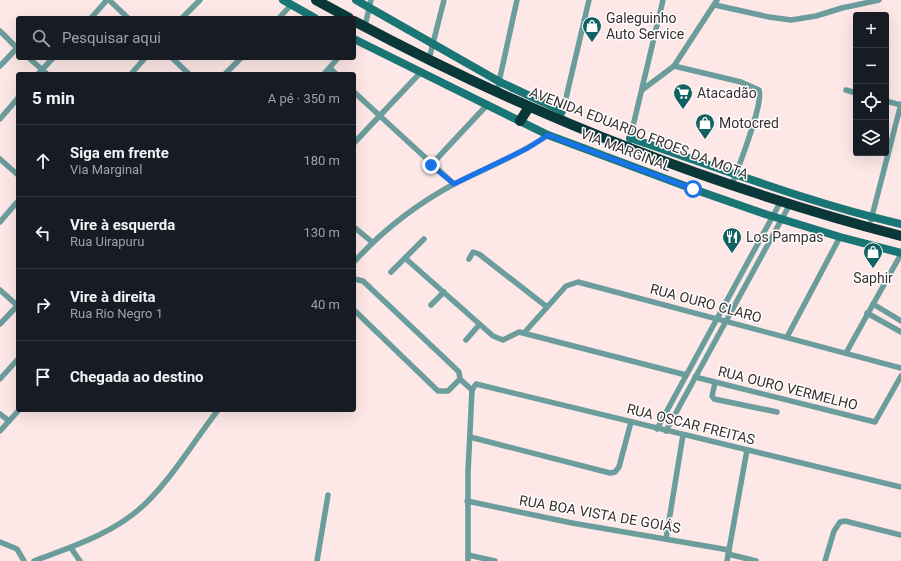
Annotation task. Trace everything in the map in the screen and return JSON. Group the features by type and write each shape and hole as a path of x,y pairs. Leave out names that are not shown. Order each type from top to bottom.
{"highway":[{"path":"315,0 332,16"},
{"path":"315,0 345,16"},
{"name":"AVENIDA EDUARDO FROES DA MOTA","path":"356,22 429,59 498,87 529,107 562,116 732,185 786,203 870,223 901,236"},
{"path":"520,121 529,107"}],"street":[{"path":"92,16 108,0 126,16"},
{"path":"184,16 200,0"},
{"path":"283,0 311,16"},
{"path":"356,0 370,4 498,87 562,116 589,0"},
{"path":"429,59 444,0"},
{"path":"498,87 517,0"},
{"path":"663,0 629,142 736,174 870,223 901,224"},
{"path":"642,90 674,66 716,2 769,17 791,20 816,16 842,8 879,0"},
{"path":"364,26 370,4"},
{"path":"281,16 291,5"},
{"path":"0,31 16,46"},
{"name":"VIA MARGINAL","path":"356,41 548,135 693,189 773,216 901,254"},
{"path":"0,66 16,50"},
{"path":"31,60 41,72"},
{"path":"43,72 52,60"},
{"path":"133,72 143,60"},
{"path":"174,60 187,72"},
{"path":"228,72 239,60"},
{"path":"326,72 336,60"},
{"path":"674,66 741,82 758,90 760,98 756,114 732,185"},
{"path":"330,68 334,72"},
{"path":"356,141 421,72"},
{"path":"846,90 853,92"},
{"path":"356,94 431,165 454,184"},
{"path":"0,119 16,100"},
{"path":"870,223 901,105 889,102"},
{"path":"431,165 487,105"},
{"path":"356,260 372,242 420,206 454,184 528,148 548,135"},
{"path":"0,159 16,173"},
{"path":"0,222 16,203"},
{"path":"657,429 773,216 786,203"},
{"path":"666,430 727,322 782,219 786,203"},
{"path":"356,228 372,242"},
{"path":"787,337 840,237"},
{"path":"391,272 424,239"},
{"path":"469,258 473,252 479,254 547,307"},
{"path":"846,353 901,254"},
{"path":"405,258 479,325 499,339 505,339 516,332 524,333 686,375"},
{"path":"356,279 363,281 456,369 459,372 460,379 472,390 467,501 468,558 495,561"},
{"name":"RUA OURO CLARO","path":"524,333 566,286 578,282 901,368"},
{"path":"0,290 16,303"},
{"path":"431,305 444,292"},
{"path":"872,304 901,320"},
{"path":"0,324 16,307"},
{"path":"356,312 438,391 448,391 460,379"},
{"path":"867,313 901,332"},
{"path":"466,340 479,325"},
{"path":"0,378 16,361"},
{"name":"RUA OURO VERMELHO","path":"695,377 875,422 901,376"},
{"path":"715,382 712,396 714,399 777,412"},
{"name":"RUA OSCAR FREITAS","path":"472,390 476,384 901,487"},
{"path":"0,431 17,412"},
{"path":"34,561 71,548 115,527 146,504 168,478 217,412"},
{"path":"0,414 9,421"},
{"path":"470,437 610,473 615,472 619,467 631,422"},
{"path":"666,539 683,435"},
{"path":"727,561 747,450"},
{"path":"317,561 328,496"},
{"name":"RUA BOA VISTA DE GOIÁS","path":"467,501 572,523 666,539 729,552 756,561"},
{"path":"825,561 836,527 842,521 901,535"},
{"path":"0,542 17,549 24,561"},
{"path":"71,548 80,561"},
{"path":"71,561 75,555"}],"place":[{"name":"Galeguinho Auto Service","path":"592,43"},
{"name":"Atacadão","path":"683,110"},
{"name":"Motocred","path":"705,140"},
{"name":"Los Pampas","path":"732,254"},
{"name":"Saphir","path":"873,269"}],"route":[{"path":"431,165 454,184 492,167 528,148 548,135 693,189"}]}
